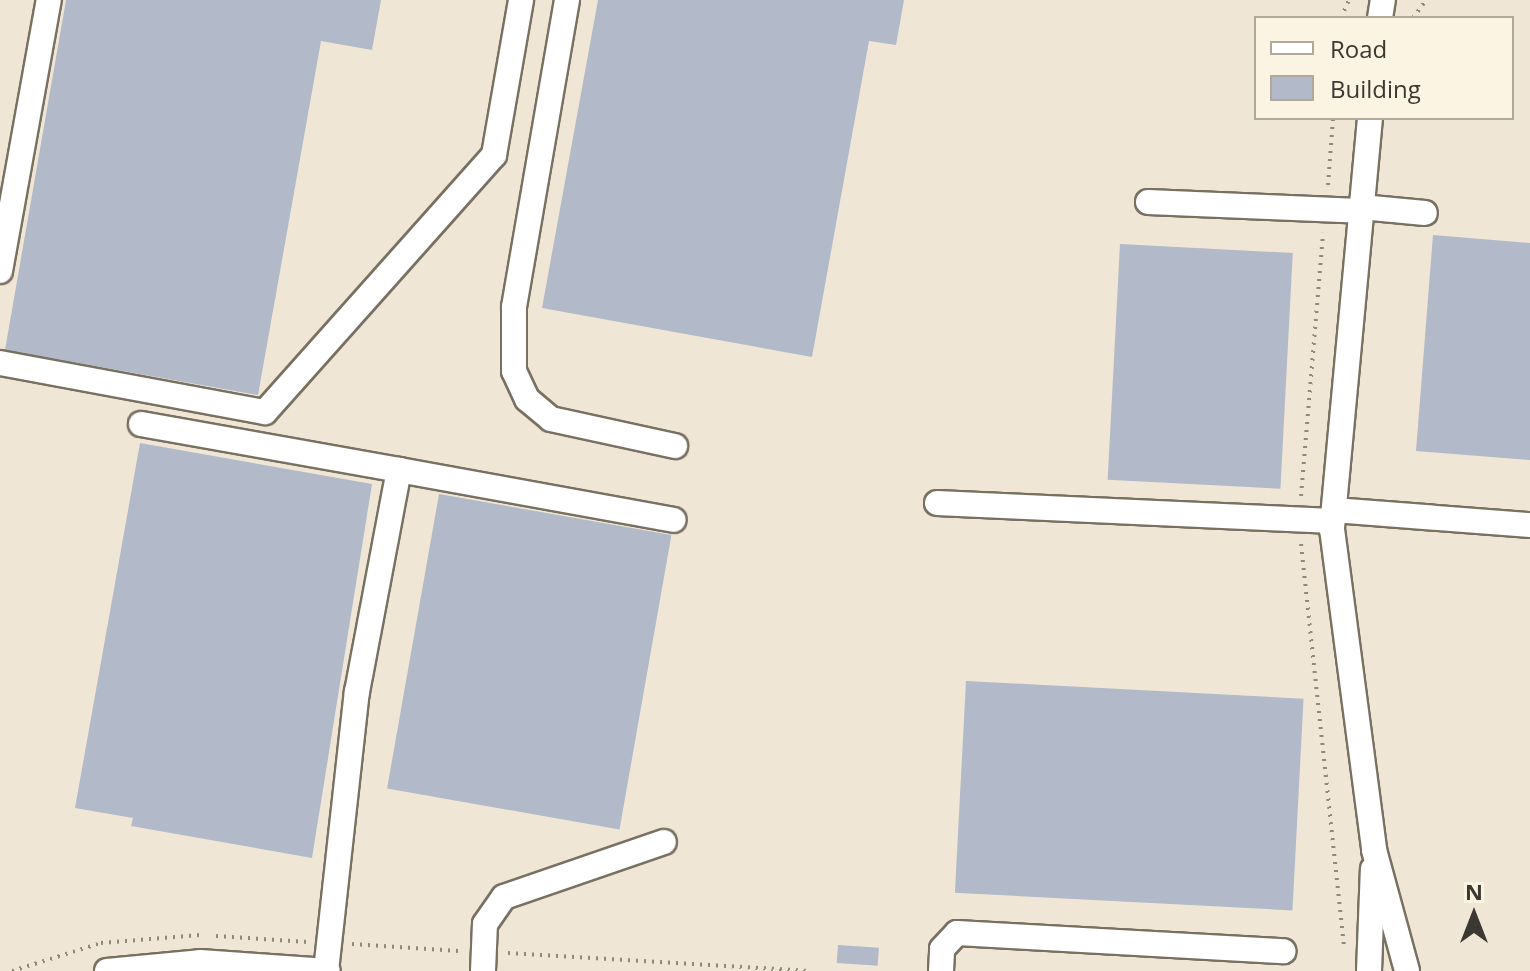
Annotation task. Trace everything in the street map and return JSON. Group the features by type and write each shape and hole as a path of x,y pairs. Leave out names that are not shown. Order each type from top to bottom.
{"street":[{"path":"0,271 49,0"},
{"path":"0,363 265,412 494,155 521,0"},
{"path":"567,0 514,307 514,371 527,399 551,419 675,446"},
{"path":"1370,120 1333,516 1374,850 1407,971"},
{"path":"1148,202 1425,213"},
{"path":"141,424 673,520"},
{"path":"107,971 200,962 327,971 327,943 357,692 399,470"},
{"path":"937,503 1530,525"},
{"path":"483,962 485,924 504,897 664,842"},
{"path":"1369,971 1374,850"},
{"path":"941,971 942,949 957,933 1284,951"}],"path":[{"path":"1327,198 1333,120"},
{"path":"1301,503 1325,220"},
{"path":"1300,535 1344,957"},
{"path":"12,971 132,938 327,943 483,962 809,971"}],"building":[{"path":"66,0 381,0 372,50 321,41 258,395 5,350"},
{"path":"598,0 904,0 896,45 869,41 812,357 542,308"},
{"path":"1433,235 1530,243 1530,460 1416,451"},
{"path":"1120,244 1293,253 1280,489 1108,480"},
{"path":"140,443 372,484 312,858 131,826 133,818 75,808"},
{"path":"439,494 671,535 619,829 387,788"},
{"path":"966,681 1304,699 1292,910 955,893"},
{"path":"838,945 879,948 878,966 837,963"}]}
